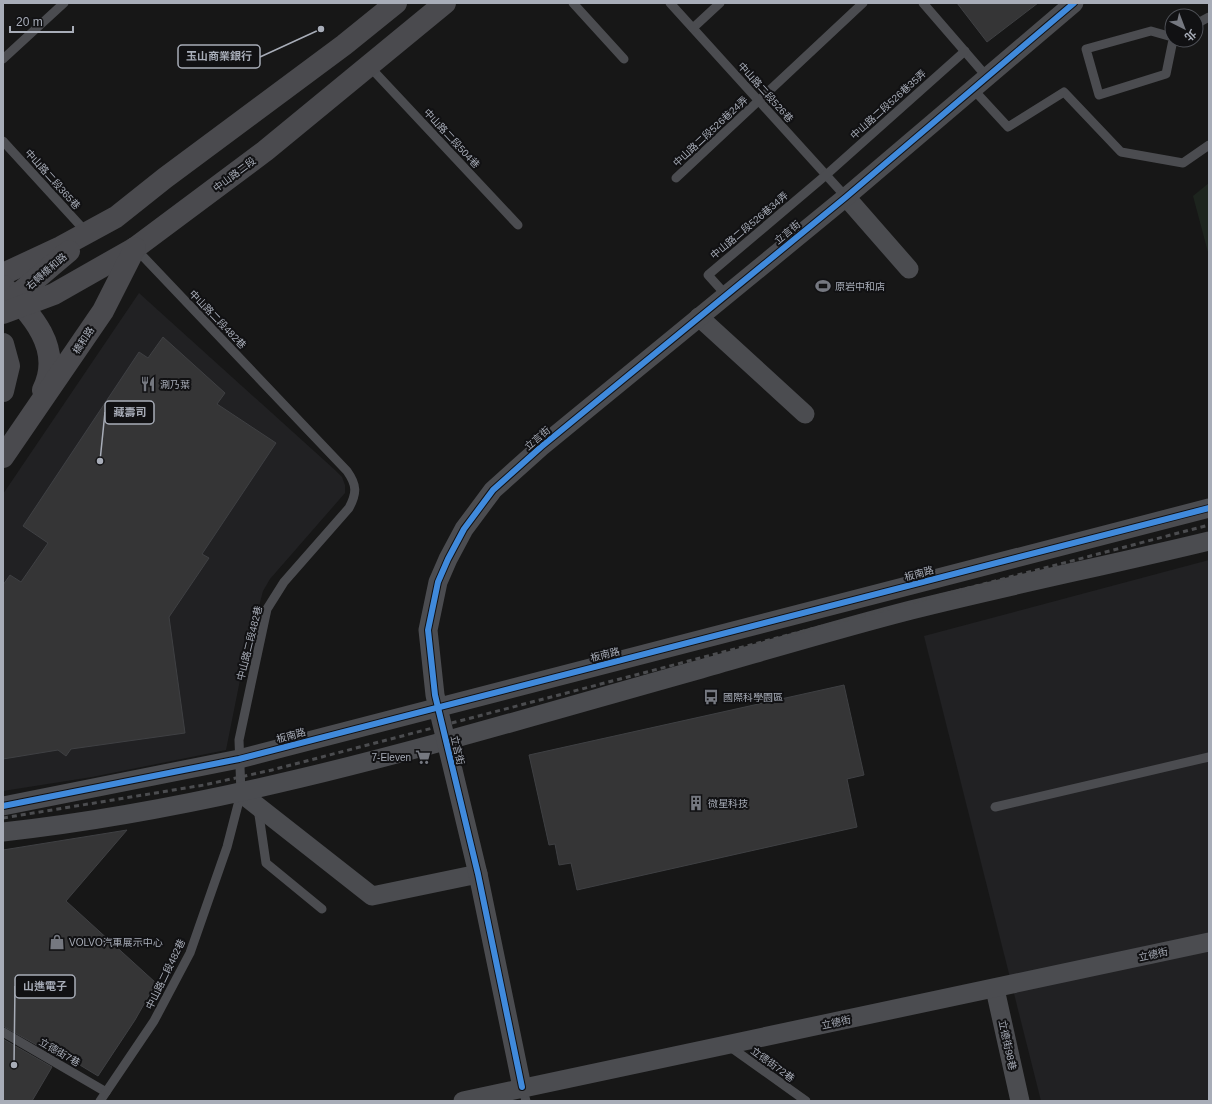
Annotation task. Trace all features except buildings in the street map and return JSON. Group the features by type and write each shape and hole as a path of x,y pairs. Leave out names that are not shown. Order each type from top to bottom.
{"main road":[{"path":"3,274 61,248 116,217 164,178 344,45 396,3"},
{"name":"中山路二段","path":"9,302 54,294 135,248 265,151 445,3"},
{"name":"右轉橋和路","path":"9,302 69,252 87,233"},
{"name":"橋和路","path":"3,457 103,311 135,248"},
{"name":"橋和路","path":"9,302 48,346 51,359 46,384 24,427"},
{"path":"3,344 9,366 3,391"}],"street":[{"name":"立言街","path":"524,1094 478,874 432,678 428,630 438,582 448,559 464,529 493,490 540,447 846,196 1074,3"},
{"path":"846,196 909,269"},
{"path":"699,317 805,414"},
{"name":"板南路","path":"3,806 239,759 1209,508"},
{"path":"3,832 55,826 151,811 241,793 446,740 911,610 1209,541"},
{"path":"241,793 372,896 478,874"},
{"name":"立德街","path":"463,1101 524,1094 727,1044 995,989 1209,942"},
{"name":"立德街98巷","path":"995,989 1020,1101"}],"lane":[{"path":"3,59 64,3"},
{"path":"573,3 624,59"},
{"name":"中山路二段526巷","path":"670,3 846,196"},
{"path":"693,28 720,3"},
{"name":"中山路二段526巷24弄","path":"676,178 864,3"},
{"path":"923,3 987,76"},
{"path":"1151,31 1172,39 1166,74 1099,95 1086,49 1151,31"},
{"name":"中山路二段526巷35弄","path":"826,174 965,51"},
{"name":"中山路二段504巷","path":"369,66 518,225"},
{"path":"972,88 1008,127 1064,92 1121,152 1183,163 1209,145"},
{"name":"中山路二段365巷","path":"3,140 87,233"},
{"name":"中山路二段526巷34弄","path":"726,295 708,275 826,174"},
{"name":"中山路二段482巷","path":"100,1101 154,1020 190,953 227,847 241,793 239,740 267,609 284,582 349,508 355,497 356,488 354,480 348,471 135,248"},
{"path":"995,807 1209,757"},
{"path":"258,806 266,862 322,909"},
{"name":"立德街7巷","path":"3,1032 106,1092"},
{"name":"立德街72巷","path":"727,1044 806,1101"}],"shaded area":[{"path":"1209,183 1209,256 1193,196"},
{"path":"139,293 335,470 342,477 345,485 345,493 270,579 263,591 240,680 226,750 92,777 3,791 3,494"},
{"path":"1209,560 1209,1101 1041,1101 924,636"}],"railway":[{"path":"3,818 204,785 272,770 1209,525"}],"cycle path":[{"path":"522,1087 478,874 435,695 428,630 438,582 448,559 464,529 493,490 541,447 846,197 1074,3"},
{"path":"3,806 239,759 1209,508"}],"place":[{"name":"玉山商業銀行","path":"321,29"},
{"name":"原岩中和店","path":"823,286"},
{"name":"涮乃葉","path":"148,384"},
{"name":"藏壽司","path":"100,461"},
{"name":"國際科學園區","path":"711,697"},
{"name":"7-Eleven","path":"423,757"},
{"name":"微星科技","path":"696,803"},
{"name":"VOLVO汽車展示中心","path":"57,942"},
{"name":"山進電子","path":"14,1065"}]}
